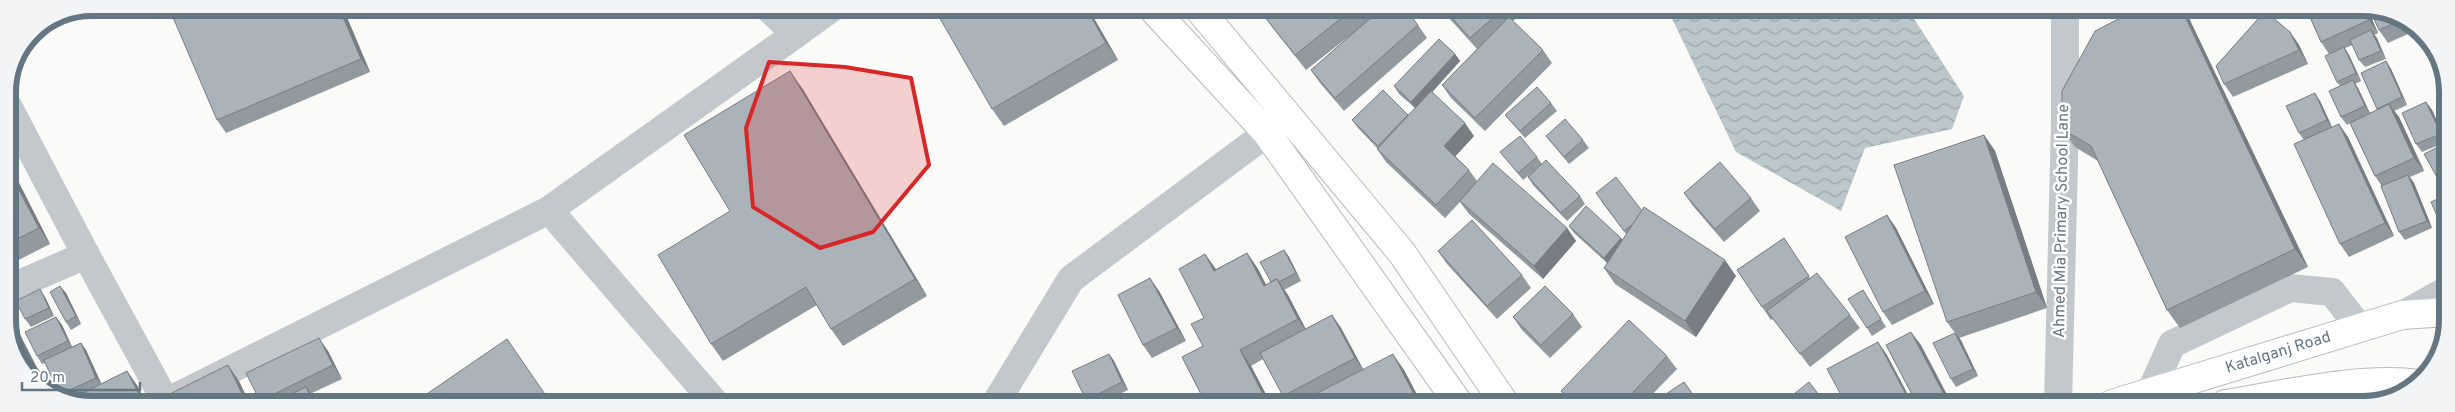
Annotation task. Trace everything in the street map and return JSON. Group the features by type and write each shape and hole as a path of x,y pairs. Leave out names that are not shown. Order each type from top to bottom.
{"main road":[{"path":"1159,16 1267,133 1453,396"},
{"path":"1205,16 1402,253 1500,396"},
{"name":"Katalganj Road","path":"2140,396 2402,315 2439,313"},
{"path":"2275,396 2337,386 2406,382"}],"street":[{"path":"777,16 796,34"},
{"path":"178,396 549,210 821,16"},
{"name":"Ahmed Mia Primary School Lane","path":"2058,396 2066,121 2065,16"},
{"path":"16,121 163,396"},
{"path":"1000,396 1071,279 1267,133"},
{"path":"549,210 709,396"},
{"path":"16,285 86,255"},
{"path":"2150,393 2172,344 2290,288 2332,292 2360,328"},
{"path":"2402,315 2439,294"}],"highlighted area":[{"path":"769,62 845,67 911,78 929,165 873,232 820,248 753,207 746,128"}],"water":[{"path":"1671,16 1912,16 1964,96 1952,129 1865,148 1841,211 1736,152"}],"building":[{"path":"172,16 342,16 361,59 217,120"},
{"path":"939,16 1091,16 1106,43 992,109"},
{"path":"1264,16 1344,16 1295,55"},
{"path":"1373,16 1411,16 1418,25 1335,98 1311,70"},
{"path":"1450,16 1495,16 1470,38"},
{"path":"2124,16 2185,16 2295,249 2167,310 2091,146 2062,129 2062,91 2095,31"},
{"path":"2261,16 2271,16 2290,32 2299,50 2224,84 2216,66"},
{"path":"2310,16 2368,16 2369,20 2321,42"},
{"path":"1509,17 1543,50 1475,118 1442,85"},
{"path":"2373,17 2394,23 2379,30"},
{"path":"2371,30 2381,51 2359,60 2350,40"},
{"path":"1439,39 1455,54 1411,102 1394,86"},
{"path":"2344,47 2356,73 2337,82 2325,56"},
{"path":"2386,61 2402,97 2377,109 2361,73"},
{"path":"790,71 915,279 831,329 806,287 711,344 658,255 730,211 684,135"},
{"path":"2353,80 2365,106 2341,117 2329,91"},
{"path":"1537,87 1551,103 1520,131 1505,115"},
{"path":"1383,90 1408,115 1378,146 1352,120"},
{"path":"1431,91 1465,123 1444,146 1469,170 1436,205 1377,149"},
{"path":"2315,93 2327,120 2299,133 2286,106"},
{"path":"2426,102 2439,130 2439,135 2416,144 2402,113"},
{"path":"2389,104 2414,158 2375,176 2350,123"},
{"path":"1565,119 1583,140 1564,157 1546,136"},
{"path":"2339,124 2385,223 2340,244 2294,144"},
{"path":"1984,135 2036,292 1947,322 1894,165"},
{"path":"1520,136 1537,157 1518,173 1500,152"},
{"path":"2439,146 2439,178 2438,179 2424,154"},
{"path":"1546,160 1580,196 1561,213 1528,177"},
{"path":"1720,162 1751,198 1715,229 1684,193"},
{"path":"1493,163 1567,228 1534,266 1460,201"},
{"path":"2408,175 2427,221 2399,232 2381,186"},
{"path":"1616,177 1642,211 1633,224 1624,231 1596,193"},
{"path":"16,184 39,228 16,240"},
{"path":"2439,198 2439,220 2431,202"},
{"path":"1586,206 1621,238 1604,258 1569,226"},
{"path":"1644,207 1725,260 1685,321 1604,268"},
{"path":"1887,215 1925,291 1883,312 1845,237"},
{"path":"1472,220 1522,275 1487,306 1438,251"},
{"path":"1784,238 1809,276 1762,307 1737,270"},
{"path":"1284,250 1296,273 1279,282 1277,279 1271,282 1260,262"},
{"path":"1247,253 1264,286 1277,279 1298,319 1240,350 1264,396 1202,396 1182,357 1203,346 1191,324 1204,318 1179,269 1205,254 1214,271"},
{"path":"1817,273 1850,315 1800,354 1767,311"},
{"path":"1150,278 1177,328 1143,345 1118,295"},
{"path":"60,286 76,316 66,322 50,292"},
{"path":"1545,286 1573,314 1541,345 1513,317"},
{"path":"40,289 49,308 25,319 16,301"},
{"path":"1863,290 1881,319 1867,328 1848,299"},
{"path":"1332,315 1355,358 1283,396 1260,353"},
{"path":"56,317 68,341 37,356 25,332"},
{"path":"1629,320 1667,356 1630,396 1566,396 1561,391"},
{"path":"1911,332 1945,396 1913,396 1886,345"},
{"path":"1955,333 1973,369 1951,379 1933,343"},
{"path":"19,338 36,371 26,358"},
{"path":"319,338 333,365 270,396 258,396 246,373"},
{"path":"507,339 546,396 424,396"},
{"path":"1878,342 1907,396 1842,396 1827,369"},
{"path":"81,343 96,378 67,391 55,386 44,360"},
{"path":"1109,354 1122,382 1094,396 1084,396 1072,371"},
{"path":"1393,354 1415,396 1312,396"},
{"path":"228,365 243,396 166,396"},
{"path":"127,371 140,396 92,396 80,395"},
{"path":"1684,382 1694,396 1663,396"},
{"path":"1809,382 1820,396 1792,396"},
{"path":"306,387 310,396 287,396"}]}
